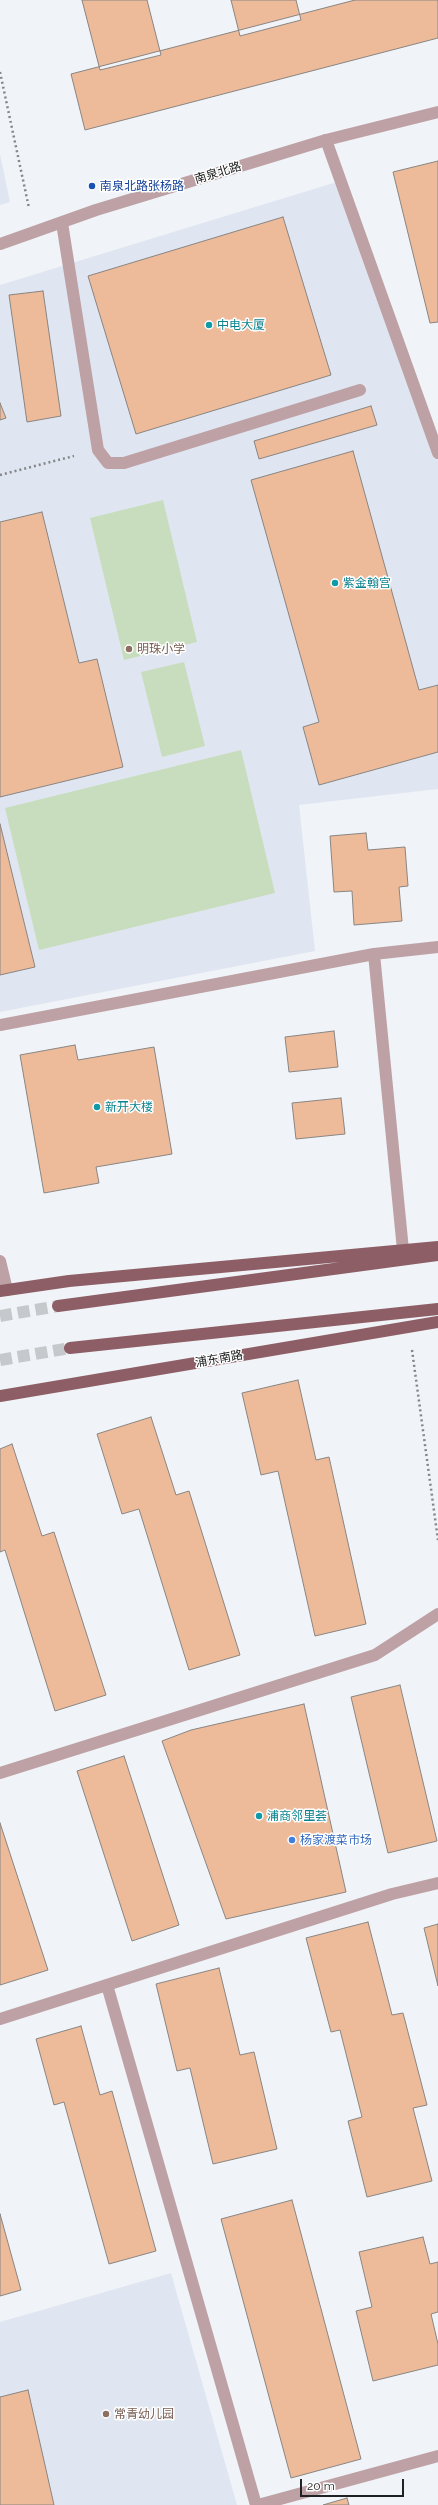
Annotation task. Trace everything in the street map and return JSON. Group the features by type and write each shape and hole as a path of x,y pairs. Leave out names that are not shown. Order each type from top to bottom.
{"main road":[{"path":"3,1290 69,1281 438,1247"},
{"path":"58,1306 438,1255"},
{"name":"浦东南路","path":"70,1348 438,1309"},
{"name":"浦东南路","path":"0,1396 438,1322"}],"street":[{"name":"南泉北路","path":"0,244 326,140 438,112"},
{"path":"326,140 438,453"},
{"path":"62,223 98,450 108,463 124,463 360,390"},
{"path":"0,1025 374,954 438,946"},
{"path":"374,954 402,1250"},
{"path":"0,1261 3,1290"},
{"path":"0,1773 375,1655 438,1614"},
{"path":"0,2019 392,1894 438,1883"},
{"path":"107,1985 257,2505 438,2456"}],"path":[{"path":"0,72 35,233"},
{"path":"0,475 98,450"},
{"path":"409,1327 438,1540"}],"shaded area":[{"path":"0,154 10,202 0,205"},
{"path":"340,181 438,453 438,789 299,805 315,951 0,1012 0,285"},
{"name":"常青幼儿园","path":"171,2273 237,2505 0,2505 0,2322"}],"green space":[{"path":"163,500 197,642 124,660 90,518"},
{"path":"184,662 205,746 162,757 141,672"},
{"path":"241,750 275,893 39,950 5,808"}],"building":[{"path":"82,0 147,0 161,55 100,70"},
{"path":"231,0 296,0 301,20 240,36"},
{"path":"355,0 438,0 438,38 85,130 71,74"},
{"path":"438,161 438,322 430,323 393,172"},
{"name":"中电大厦","path":"283,217 331,375 136,434 88,276"},
{"path":"43,291 61,416 27,422 9,295"},
{"path":"0,403 6,418 0,420"},
{"path":"371,406 377,425 259,459 254,441"},
{"name":"紫金翰宫","path":"353,451 419,690 438,685 438,752 319,785 303,727 319,722 251,480"},
{"path":"42,512 79,663 97,659 123,767 0,797 0,522"},
{"path":"0,824 35,967 0,975"},
{"path":"366,833 368,850 405,847 408,886 399,887 402,921 354,925 352,891 334,892 330,836"},
{"path":"334,1031 338,1067 289,1072 285,1037"},
{"name":"新开大楼","path":"75,1045 78,1060 154,1047 172,1154 96,1167 99,1183 44,1193 20,1055"},
{"path":"341,1098 345,1134 296,1139 292,1103"},
{"path":"298,1380 316,1460 329,1457 366,1624 315,1636 278,1471 261,1475 242,1393"},
{"path":"151,1417 176,1495 189,1491 240,1655 189,1670 139,1509 122,1514 97,1434"},
{"path":"12,1444 42,1536 54,1532 106,1695 55,1711 5,1550 0,1552 0,1449"},
{"path":"400,1685 437,1841 388,1853 351,1697"},
{"name":"浦商邻里荟","path":"304,1704 346,1892 226,1919 162,1741 191,1730"},
{"path":"124,1756 179,1925 132,1941 77,1771"},
{"path":"0,1823 48,1970 0,1985"},
{"path":"368,1922 392,2015 403,2013 427,2105 413,2108 432,2181 367,2197 348,2121 362,2117 340,2030 331,2032 306,1938"},
{"path":"438,1924 438,1986 424,1928"},
{"path":"219,1968 240,2055 254,2052 277,2149 213,2164 190,2068 177,2071 156,1984"},
{"path":"81,2026 100,2095 112,2091 156,2251 109,2264 64,2102 54,2105 36,2039"},
{"path":"292,2200 361,2459 291,2478 221,2219"},
{"path":"0,2214 21,2290 0,2296"},
{"path":"423,2237 430,2264 438,2262 438,2312 431,2314 438,2344 438,2365 373,2381 356,2311 372,2307 359,2252"},
{"path":"28,2390 54,2505 0,2505 0,2397"},
{"path":"347,2498 349,2505 323,2505"}],"tunnel":[{"path":"0,1316 58,1306"},
{"path":"0,1360 70,1348"}],"place":[{"name":"南泉北路张杨路","path":"92,186"},
{"name":"中电大厦","path":"209,325"},
{"name":"紫金翰宫","path":"335,583"},
{"name":"明珠小学","path":"129,649"},
{"name":"新开大楼","path":"97,1107"},
{"name":"浦商邻里荟","path":"259,1816"},
{"name":"杨家渡菜市场","path":"292,1840"},
{"name":"常青幼儿园","path":"106,2414"}]}
